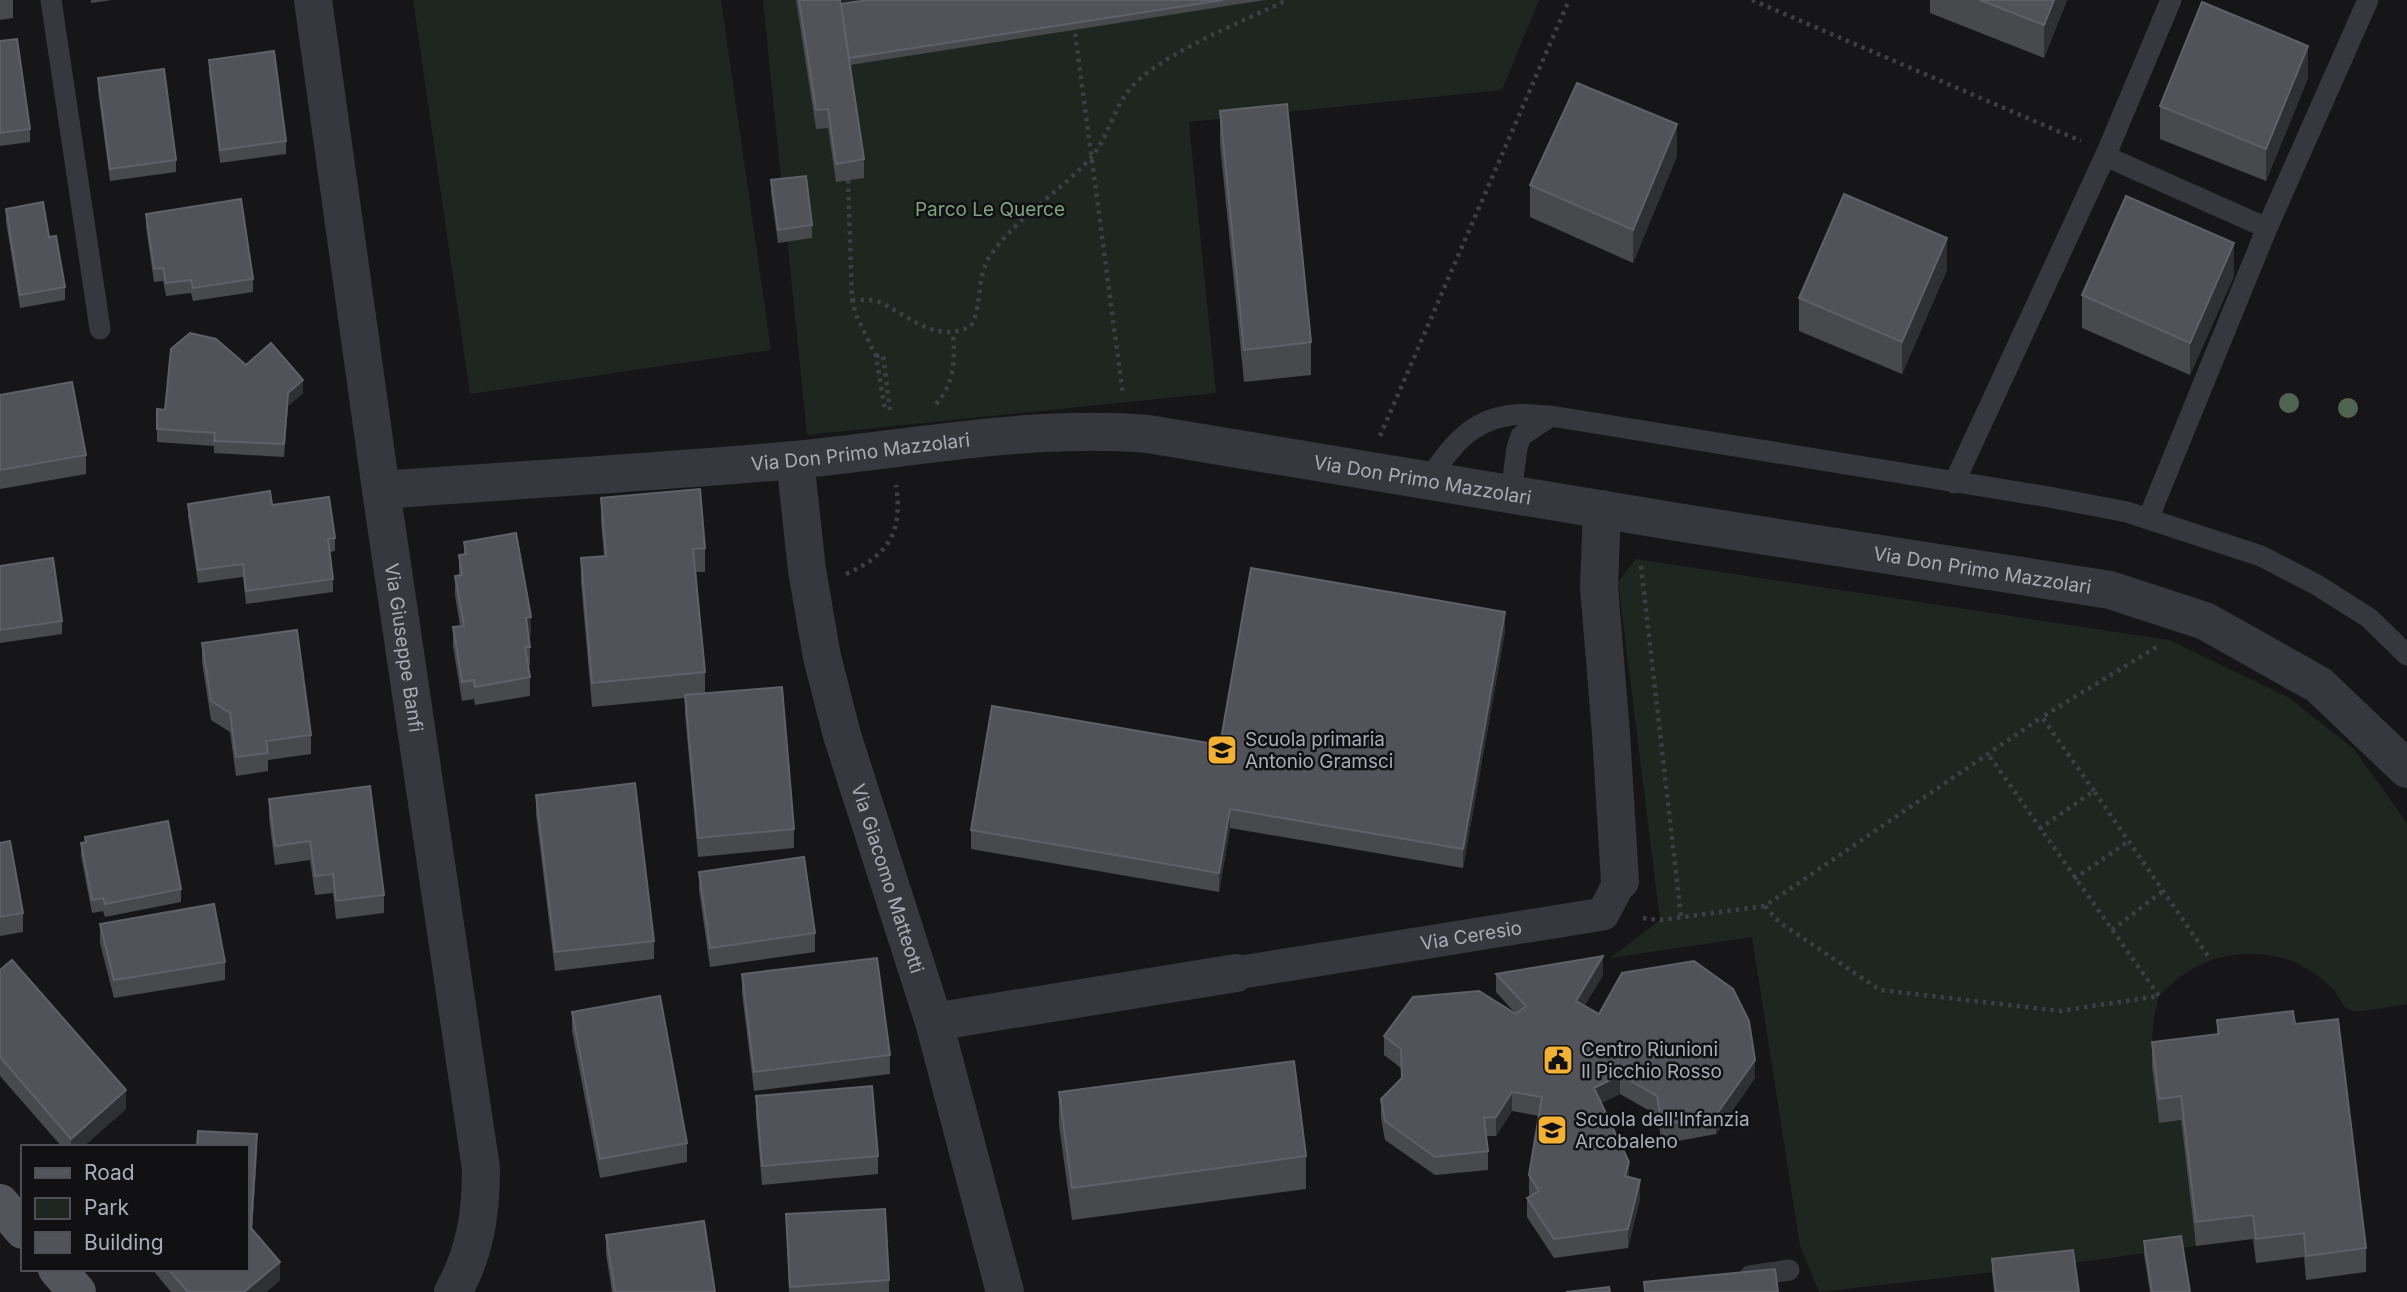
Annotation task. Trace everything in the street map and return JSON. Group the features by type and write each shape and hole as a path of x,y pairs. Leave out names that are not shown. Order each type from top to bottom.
{"main road":[{"path":"0,1203 21,1228"},
{"path":"59,1271 77,1292"}],"street":[{"name":"Via Giuseppe Banfi","path":"313,0 381,490 481,1170 477,1231 471,1254 453,1292"},
{"name":"Via Don Primo Mazzolari","path":"381,490 795,460 1043,433 1126,432 1171,437 2110,590 2205,621 2319,685 2407,769"},
{"name":"Via Giacomo Matteotti","path":"795,460 811,598 822,657 842,735 934,1022 1005,1292"},
{"path":"1602,509 1599,587 1611,734 1612,898"},
{"name":"Via Ceresio","path":"934,1022 1236,973 1612,898"}],"lane":[{"path":"51,0 100,329"},
{"path":"1954,483 2106,154 2171,0"},
{"path":"2148,519 2267,229 2368,0"},
{"path":"2106,154 2267,229"},
{"path":"1429,480 1455,442 1480,424 1513,415 1551,416 2049,497 2127,512 2261,556 2317,584 2369,618 2407,655"},
{"path":"1511,493 1521,436 1551,416"},
{"path":"1736,1278 1789,1270"}],"path":[{"path":"852,300 877,302 937,332 953,332 970,327 986,263 1000,241 1091,158 1127,92 1163,61 1287,0"},
{"path":"1365,468 1414,361 1569,0"},
{"path":"1752,0 2106,154"},
{"path":"1072,14 1124,406"},
{"path":"848,180 852,300 878,363"},
{"path":"930,411 947,392 952,379 953,332"},
{"path":"876,356 883,355 890,410"},
{"path":"811,598 832,580 864,566 875,558 894,531 900,508"},
{"path":"1641,564 1681,917"},
{"path":"1612,898 1660,920 1765,906 2042,717 2164,642"},
{"path":"2042,717 2210,959"},
{"path":"1765,906 1779,922 1880,990 2060,1011 2159,996 1987,754"},
{"path":"2039,829 2094,791"},
{"path":"2074,879 2129,841"},
{"path":"2112,930 2163,891"}],"green space":[{"path":"413,0 721,0 771,350 470,394"},
{"name":"Parco Le Querce","path":"763,0 1539,0 1502,90 1189,122 1216,393 807,435"},
{"path":"1636,559 2169,640 2288,697 2354,749 2407,823 2407,1004 2366,1011 2350,1010 2319,977 2297,963 2277,956 2229,956 2198,966 2184,974 2159,997 2152,1046 2159,1122 2181,1120 2196,1246 1819,1292 1800,1246 1752,937 1610,958 1660,920 1618,582"}],"building":[{"path":"799,0 840,0 864,159 836,164 828,109 816,110"},
{"path":"867,0 1223,0 849,58 841,4"},
{"path":"1980,0 2054,0 2044,25"},
{"path":"2202,2 2308,46 2266,149 2160,106"},
{"path":"17,39 30,129 0,133 0,41"},
{"path":"274,51 286,141 220,150 209,60"},
{"path":"164,69 176,160 110,169 98,78"},
{"path":"1577,83 1677,124 1633,230 1530,185"},
{"path":"1287,104 1311,342 1244,350 1220,111"},
{"path":"806,176 812,225 778,230 771,180"},
{"path":"1844,194 1947,238 1902,342 1799,298"},
{"path":"2126,196 2234,243 2190,343 2082,295"},
{"path":"241,199 253,279 193,288 191,280 166,283 163,268 154,269 146,214"},
{"path":"43,202 49,237 56,236 65,287 20,295 6,209"},
{"path":"190,333 216,339 246,365 271,343 303,380 288,393 284,444 214,441 215,433 157,429 157,409 165,410 171,349"},
{"path":"72,382 86,455 0,470 0,395"},
{"path":"700,489 705,548 693,549 705,672 592,683 581,558 606,556 601,498"},
{"path":"270,491 272,505 329,497 335,538 328,539 333,579 246,591 243,564 198,570 188,504"},
{"path":"516,533 531,617 526,618 530,647 525,647 530,677 475,687 474,680 462,682 453,627 464,626 455,576 462,575 459,555 466,554 464,542"},
{"path":"53,558 62,621 0,630 0,566"},
{"path":"1251,568 1505,612 1463,849 1230,809 1219,873 971,830 992,706 1220,745"},
{"path":"297,630 311,735 266,741 268,753 236,757 230,713 211,701 202,643"},
{"path":"782,687 794,829 698,838 685,695"},
{"path":"635,783 654,941 555,952 536,795"},
{"path":"370,786 384,895 336,901 333,874 315,876 310,841 275,846 269,799"},
{"path":"168,821 181,889 105,904 103,898 92,900 81,843 86,842 85,837"},
{"path":"10,841 23,913 0,917 0,843"},
{"path":"804,857 815,933 710,948 699,872"},
{"path":"214,904 225,962 114,980 100,924"},
{"path":"1603,956 1576,1001 1599,1014 1622,973 1694,961 1733,989 1749,1021 1755,1060 1716,1115 1662,1125 1657,1096 1620,1075 1594,1088 1629,1162 1625,1176 1640,1180 1628,1229 1554,1239 1527,1198 1539,1191 1529,1175 1542,1097 1512,1092 1496,1117 1484,1118 1488,1151 1435,1157 1385,1121 1381,1099 1402,1078 1401,1049 1384,1036 1413,997 1479,991 1516,1014 1526,1006 1496,974"},
{"path":"877,958 890,1055 754,1072 742,974"},
{"path":"12,960 126,1090 71,1139 0,1057 0,970"},
{"path":"660,996 687,1143 600,1159 572,1012"},
{"path":"2293,1011 2295,1024 2338,1019 2366,1248 2306,1256 2304,1233 2256,1239 2253,1215 2196,1222 2181,1096 2159,1099 2152,1042 2219,1034 2217,1020"},
{"path":"1294,1061 1306,1156 1072,1188 1059,1092"},
{"path":"872,1086 878,1156 762,1166 756,1096"},
{"path":"198,1131 257,1134 251,1228 280,1262 244,1292 188,1292 170,1271 248,1271 248,1145 197,1145"},
{"path":"885,1209 889,1280 790,1287 786,1214"},
{"path":"704,1221 715,1292 615,1292 606,1235"},
{"path":"2181,1236 2190,1292 2152,1292 2144,1241"},
{"path":"2073,1250 2079,1292 1996,1292 1992,1259"},
{"path":"1775,1269 1778,1292 1645,1292 1644,1282"},
{"path":"1609,1287 1610,1292 1566,1292"}],"place":[{"name":"Scuola primaria Antonio Gramsci","path":"1222,750"},
{"name":"Centro Riunioni Il Picchio Rosso","path":"1558,1060"},
{"name":"Scuola dell'Infanzia Arcobaleno","path":"1552,1130"}]}
